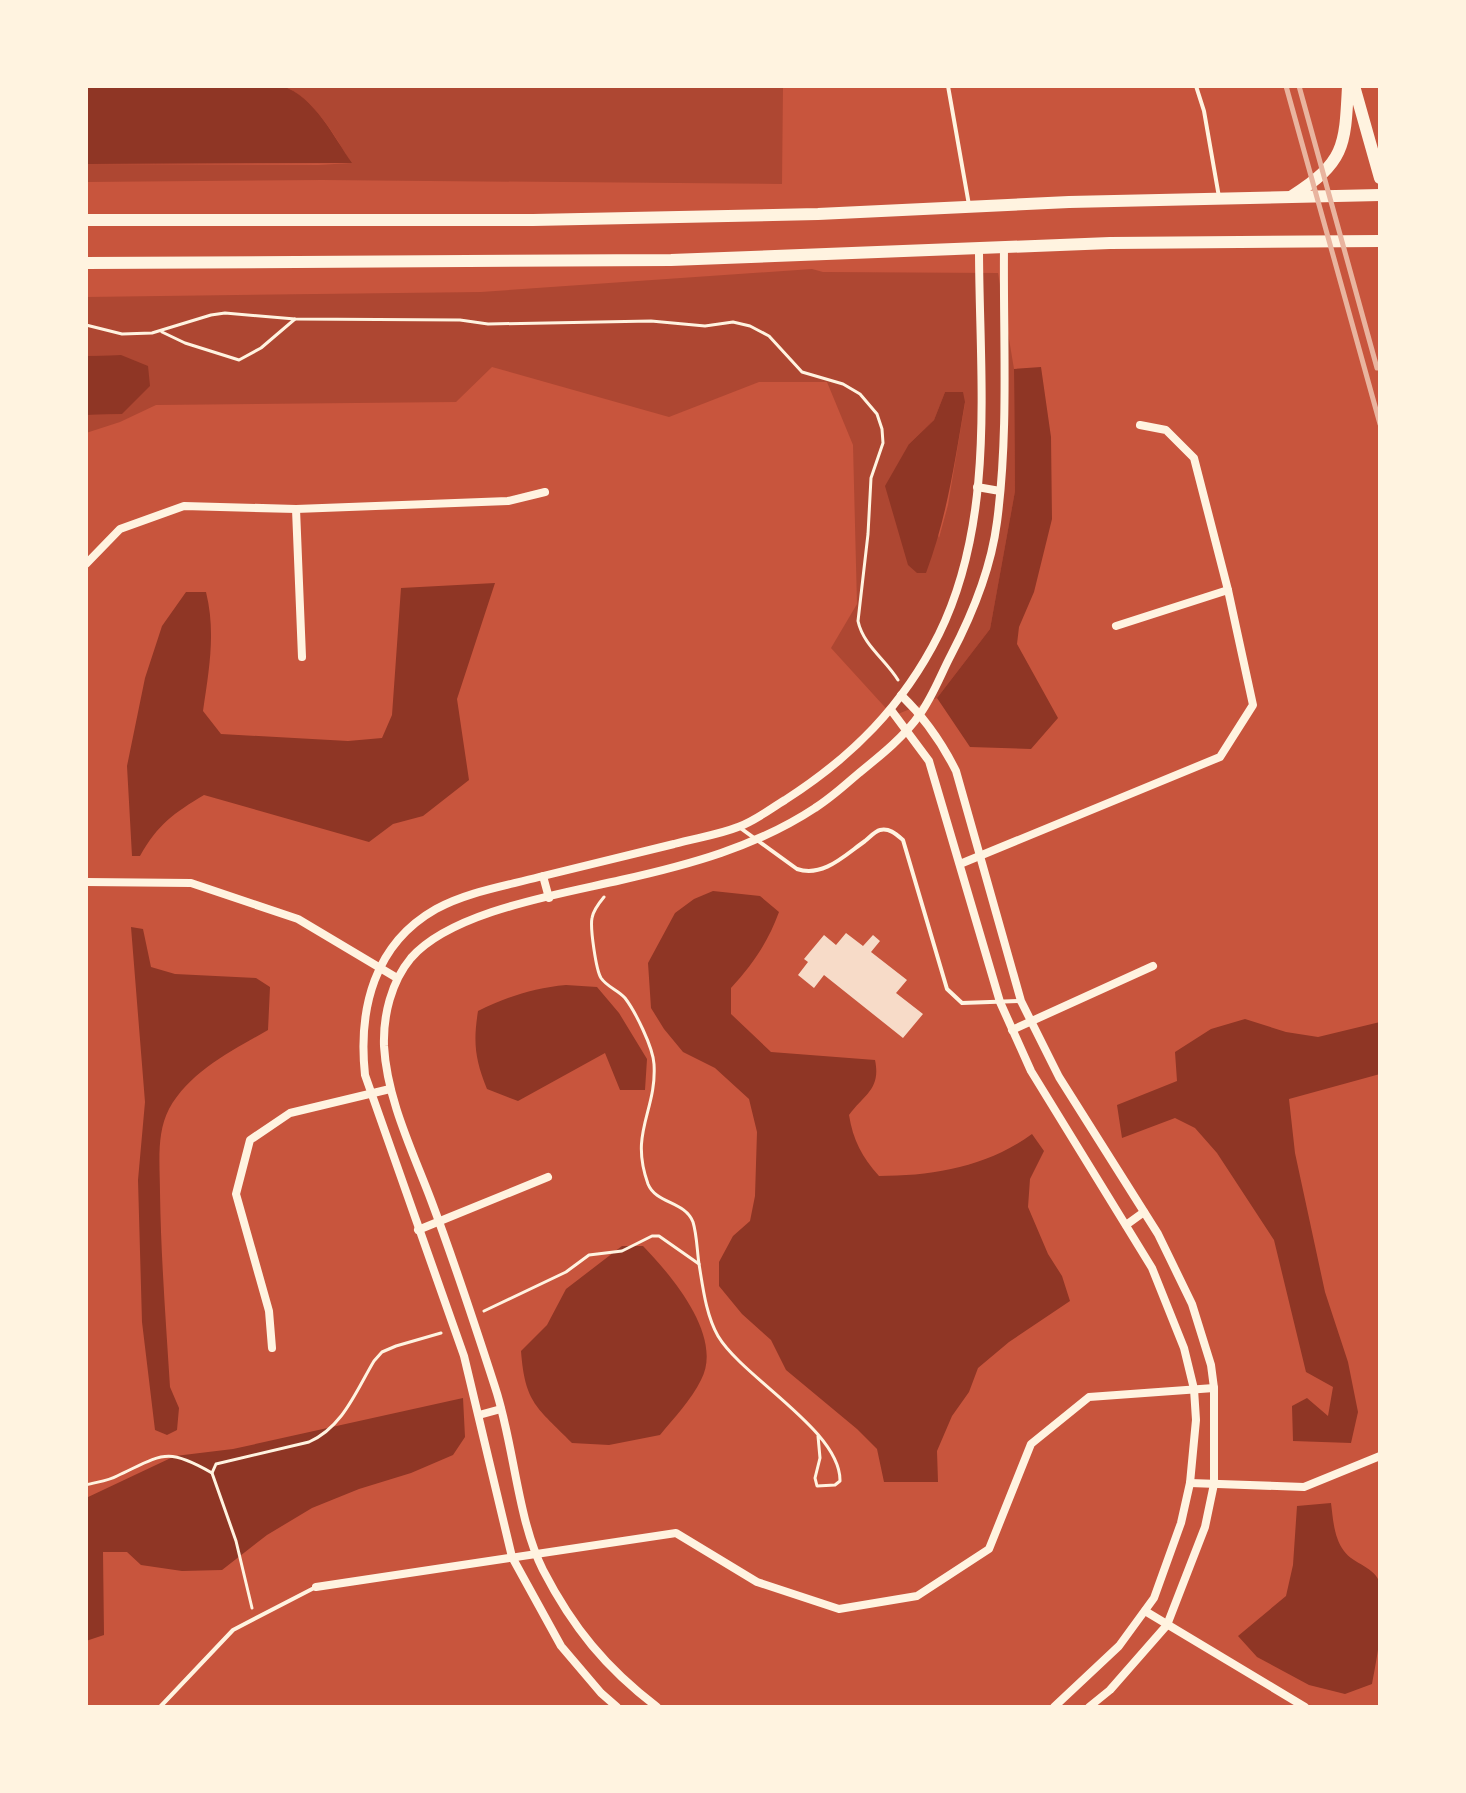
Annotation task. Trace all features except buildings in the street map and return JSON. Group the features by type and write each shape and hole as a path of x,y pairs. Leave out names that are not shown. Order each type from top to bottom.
{"main road":[{"path":"1291,197 1324,174 1337,159 1346,125 1351,86"},
{"path":"1351,86 1380,178"},
{"path":"86,220 533,220 833,214 1220,198 1380,195"},
{"path":"86,263 671,260 1110,243 1380,241"}],"street":[{"path":"657,1707 621,1680 595,1651 569,1614 535,1554 501,1409 439,1222 390,1089 384,1047 385,1016 397,978 428,941 487,913 703,859 756,840 817,807 872,763 920,714 967,624 981,590 995,538 1000,491 1004,247"},
{"path":"617,1707 561,1646 512,1557 479,1415 453,1327 365,1075 361,1043 378,965 414,925 435,909 485,891 739,827 814,781 891,710 938,635 968,552 977,487 980,433 979,248"},
{"path":"960,864 1220,757 1253,705 1228,590 1194,458 1166,430 1140,425"},
{"path":"977,487 1000,491"},
{"path":"86,564 120,529 184,506 296,509 508,501 545,492"},
{"path":"296,509 302,657"},
{"path":"1116,626 1228,590"},
{"path":"903,693 942,743 956,771 1021,1001 1059,1077 1158,1234 1192,1304 1211,1365 1214,1388 1214,1484 1205,1527 1167,1625 1110,1690 1089,1707"},
{"path":"891,710 929,761 1000,1002 1012,1030 1031,1071 1152,1268 1184,1348 1194,1389 1196,1431 1190,1483 1171,1556 1154,1598 1119,1646 1054,1707"},
{"path":"543,876 549,898"},
{"path":"86,882 191,883 298,919 397,978"},
{"path":"1012,1030 1153,966"},
{"path":"272,1348 269,1311 236,1194 250,1140 290,1113 390,1089"},
{"path":"418,1230 548,1177"},
{"path":"1126,1225 1144,1212"},
{"path":"316,1587 676,1533 757,1582 839,1609 917,1596 989,1549 1031,1444 1089,1397 1214,1388"},
{"path":"479,1415 501,1409"},
{"path":"1190,1483 1304,1487 1380,1456"},
{"path":"1145,1611 1305,1707"}],"lane":[{"path":"948,86 970,207"},
{"path":"1196,86 1204,111 1220,198"},
{"path":"739,827 797,869 808,873 819,871 840,859 879,830 891,830 903,840 947,989 962,1003 1021,1001"},
{"path":"160,1707 233,1630 316,1587"}],"path":[{"path":"86,325 122,334 161,331 211,315 295,319 438,319 488,324 651,321 705,326 733,322 750,326 769,336 802,372 843,384 860,394 877,414 883,443 871,478 858,621 871,647 892,669 903,693"},
{"path":"161,331 185,343 239,360 261,348 295,319"},
{"path":"617,881 592,916 598,971 606,983 627,1001 652,1050 653,1091 642,1124 640,1159 649,1188 660,1199 678,1206 692,1220 707,1303 719,1337 818,1436 840,1474 840,1481 835,1485 817,1486 815,1478 820,1458 818,1436"},
{"path":"470,1317 566,1272 589,1255 622,1251 652,1236 659,1236 699,1264"},
{"path":"212,1473 216,1464 323,1436 335,1426 382,1352 453,1327"},
{"path":"86,1485 114,1478 149,1459 164,1455 179,1456 212,1473 236,1541 254,1619"}],"shaded area":[{"path":"86,86 282,86 313,108 352,163 86,164"},
{"path":"282,86 783,86 782,184 322,180 86,182 86,164 351,163 313,107"},
{"path":"812,269 823,272 998,273 1014,369 1015,491 990,629 937,698 893,716 831,648 857,604 853,445 827,382 759,382 669,417 492,367 456,402 156,405 120,422 86,433 86,415 122,414 121,355 86,356 86,297 481,292","holes":["945,392 965,403 948,505 939,538 909,444 934,420"]},
{"path":"121,355 148,366 150,386 122,414 86,415 86,356"},
{"path":"1041,367 1051,437 1052,519 1034,592 1019,627 1017,644 1058,718 1031,749 970,747 937,698 990,629 1015,491 1014,369"},
{"path":"945,392 963,392 965,402 940,531 926,573 917,573 908,565 885,486 909,444 934,420"},
{"path":"495,583 457,699 469,780 423,816 393,824 369,842 204,795 168,820 140,856 132,856 127,766 145,678 162,626 186,592 206,592 211,636 203,711 221,734 348,741 382,738 392,715 401,588"},
{"path":"713,891 760,896 779,912 759,952 731,988 731,1014 771,1052 875,1060 874,1085 849,1115 859,1148 879,1176 919,1174 978,1162 1032,1134 1044,1151 1030,1179 1028,1207 1048,1254 1062,1276 1070,1301 1009,1342 978,1368 969,1392 952,1416 937,1451 938,1482 884,1482 877,1449 786,1370 771,1340 742,1314 719,1286 719,1262 733,1236 750,1221 755,1196 757,1132 749,1099 715,1068 683,1052 664,1029 651,1008 648,963 675,913 694,899"},
{"path":"131,927 143,929 151,967 175,974 256,978 270,987 268,1030 213,1063 188,1083 169,1109 162,1129 161,1242 165,1315 170,1387 179,1408 177,1430 167,1435 155,1430 142,1322 138,1180 145,1102"},
{"path":"566,985 597,987 619,1013 647,1059 645,1090 620,1090 605,1053 518,1101 487,1089 476,1051 478,1011 520,994"},
{"path":"1245,1019 1286,1032 1318,1037 1380,1022 1380,1074 1289,1099 1295,1153 1325,1292 1348,1362 1358,1412 1351,1443 1293,1441 1292,1406 1307,1398 1328,1416 1333,1387 1306,1372 1274,1240 1217,1153 1195,1128 1175,1118 1122,1138 1117,1105 1177,1081 1175,1052 1211,1029"},
{"path":"622,1246 643,1246 680,1290 700,1327 706,1345 706,1363 692,1395 660,1435 609,1445 572,1443 542,1412 530,1394 521,1351 547,1325 566,1289"},
{"path":"463,1398 465,1437 453,1455 312,1508 267,1535 222,1570 182,1571 141,1565 127,1552 103,1552 104,1635 86,1641 86,1498 175,1456 233,1449"},
{"path":"1331,1503 1334,1528 1341,1546 1378,1578 1382,1595 1372,1684 1345,1694 1309,1685 1257,1657 1238,1636 1286,1596 1293,1565 1297,1506"}],"railway":[{"path":"1286,86 1380,424"},
{"path":"1299,86 1377,368"}]}
